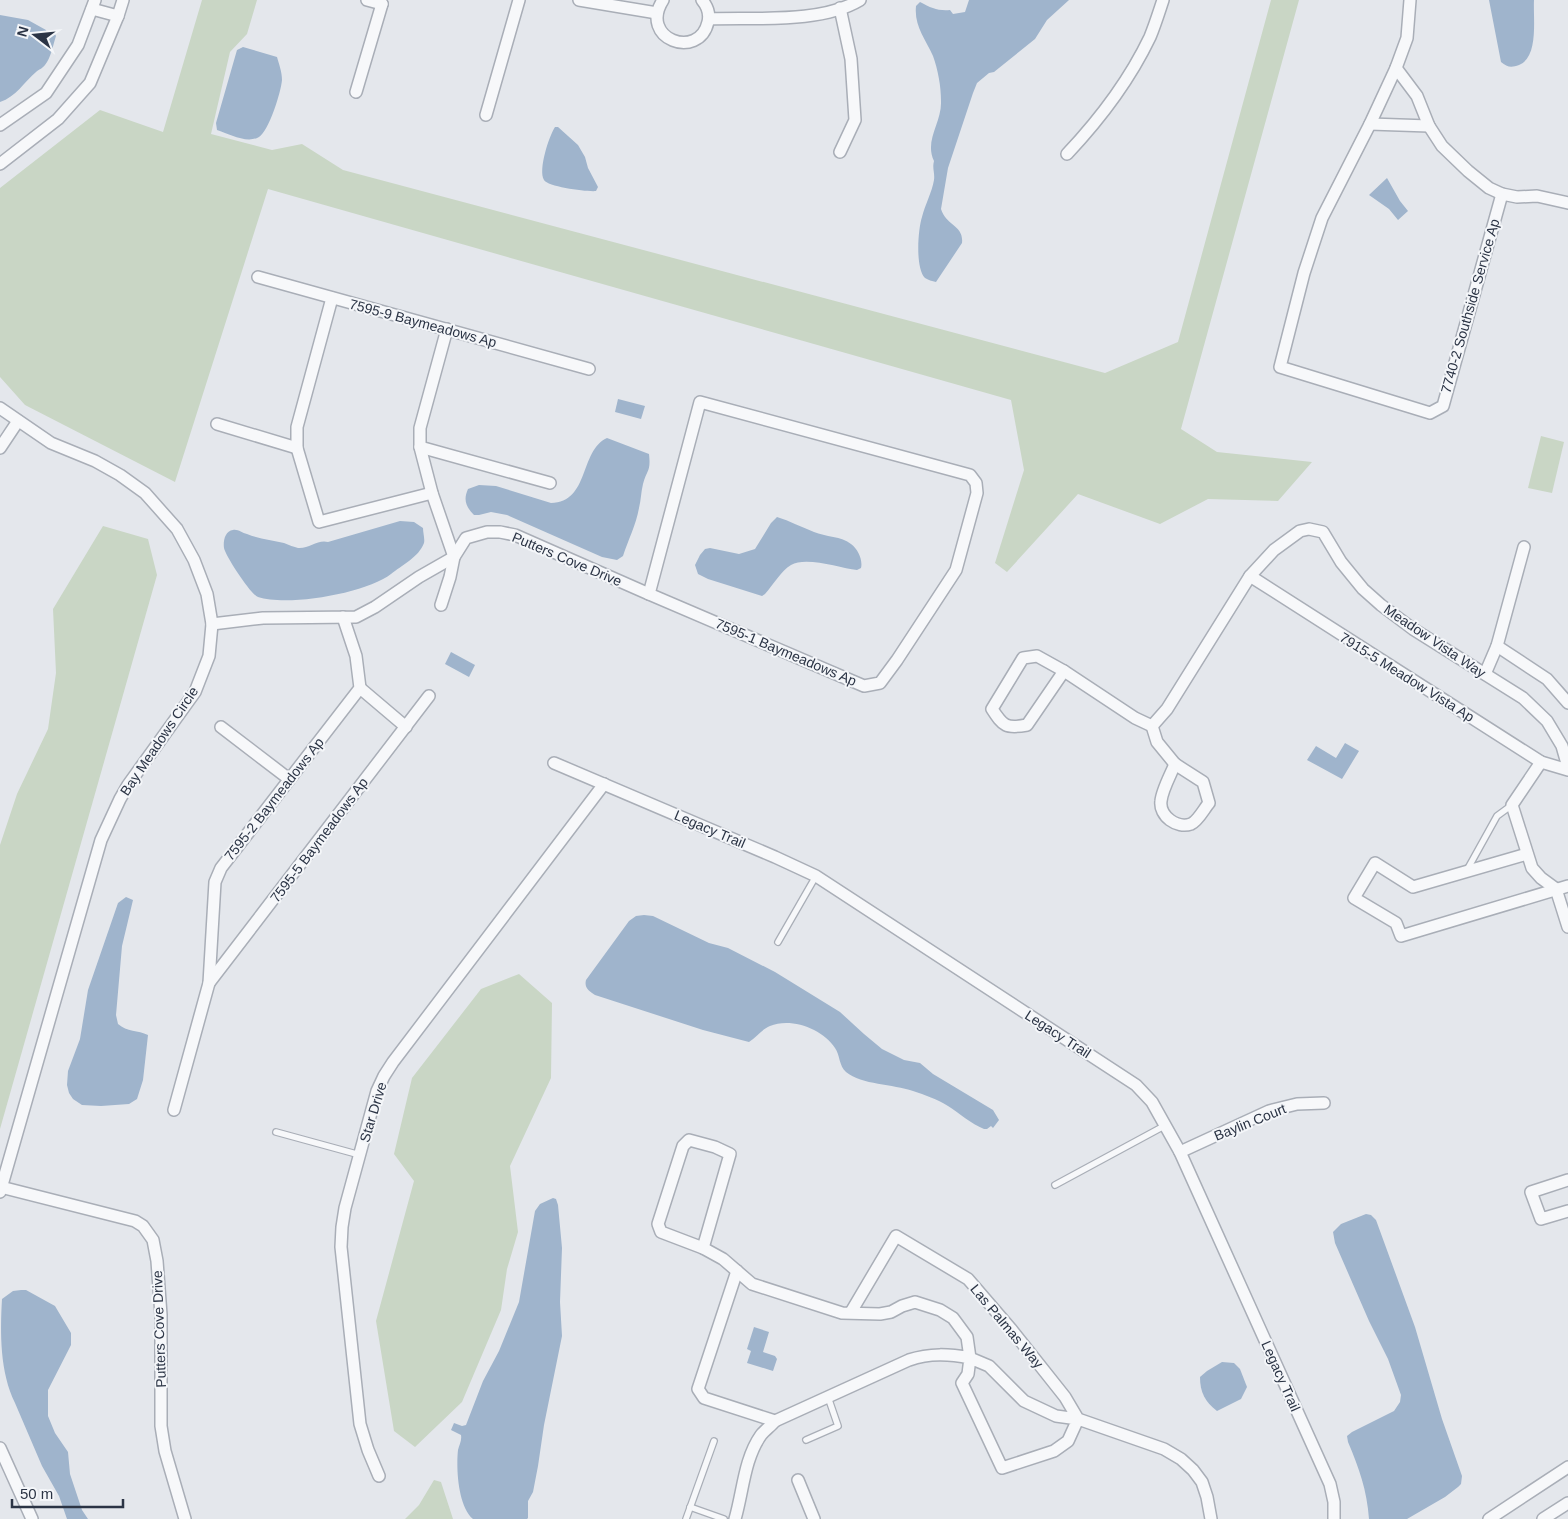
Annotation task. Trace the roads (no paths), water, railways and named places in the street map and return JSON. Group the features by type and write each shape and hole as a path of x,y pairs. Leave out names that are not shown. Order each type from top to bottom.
{"street":[{"path":"0,164 58,119 90,83 123,0"},
{"path":"356,92 386,2 367,0"},
{"path":"486,115 519,0"},
{"path":"578,0 657,13"},
{"path":"662,0 657,13 659,29 664,36 680,43 696,40 707,27 709,19 708,10 702,0"},
{"path":"709,19 798,17 821,14 860,0"},
{"path":"1067,154 1095,124 1132,73 1151,35 1162,0"},
{"name":"7740-2 Southside Service Ap","path":"1410,0 1407,38 1396,68 1322,218 1304,273 1280,367 1430,413 1443,406 1502,194"},
{"path":"0,125 46,93 78,45 93,4 118,16"},
{"path":"840,8 851,59 855,120 840,152"},
{"path":"1396,68 1417,96 1429,126 1442,146 1452,157 1489,188 1502,194 1517,197 1537,196 1568,203"},
{"path":"1370,124 1429,126"},
{"name":"7595-9 Baymeadows Ap","path":"258,277 589,369"},
{"path":"332,298 297,427 297,448 319,522 432,493"},
{"path":"441,605 454,557 432,493 420,447 420,428 447,328"},
{"name":"7595-1 Baymeadows Ap","path":"700,402 970,475 976,483 977,493 956,570 880,683 864,686 648,594 700,402"},
{"name":"Bay Meadows Circle","path":"0,408 58,447 95,462 120,475 145,493 177,529 194,560 207,594 212,624 209,656 195,692 128,785 101,840 1,1189"},
{"path":"0,448 18,421"},
{"path":"217,424 297,448"},
{"path":"420,447 550,484"},
{"name":"Meadow Vista Way","path":"1152,726 1167,709 1250,576 1274,550 1300,531 1309,529 1323,532 1341,562 1369,595 1413,629 1523,698 1547,721 1562,746 1568,768"},
{"name":"Putters Cove Drive","path":"212,624 263,618 356,617 419,576 454,557 466,538 488,532 515,535 648,594"},
{"path":"1485,674 1497,646 1524,547"},
{"name":"7915-5 Meadow Vista Ap","path":"1250,576 1541,762 1568,768"},
{"path":"343,617 356,656 360,688 406,727"},
{"path":"1497,646 1547,679 1568,703"},
{"path":"1064,671 1027,725 1013,728 1000,722 992,708 1023,658 1037,656 1064,671 1135,718 1152,726 1157,742 1174,764 1202,782 1209,803 1193,823 1177,824 1169,819 1163,811 1161,802 1174,764"},
{"name":"7595-2 Baymeadows Ap","path":"174,1110 209,983 215,882 218,875 226,860 360,688"},
{"name":"7595-5 Baymeadows Ap","path":"209,983 429,696"},
{"path":"221,727 289,780"},
{"path":"1541,762 1512,805 1532,868 1541,878 1556,889 1568,927"},
{"name":"Legacy Trail","path":"554,763 816,876 1136,1085 1152,1102 1180,1152 1330,1484 1334,1502 1334,1519"},
{"name":"Star Drive","path":"380,1476 368,1450 360,1424 341,1247 345,1208 377,1091 393,1062 604,784"},
{"path":"1527,854 1412,887 1375,863 1354,898 1396,923 1401,936 1568,886"},
{"name":"Baylin Court","path":"1180,1152 1269,1112 1297,1104 1324,1103"},
{"path":"703,1248 730,1154 715,1147 689,1140 683,1146 658,1224 661,1232 703,1248 723,1259 752,1284 842,1313 880,1314 891,1312 915,1302 940,1310 952,1318 967,1337 970,1358 968,1374 962,1383 1002,1468 1054,1451 1068,1441 1078,1419"},
{"path":"1568,1180 1531,1192 1540,1220 1568,1211"},
{"name":"Putters Cove Drive","path":"1,1189 135,1221 143,1226 153,1240 157,1261 161,1315 161,1426 165,1451 185,1519"},
{"name":"Las Palmas Way","path":"851,1312 896,1236 968,1279 1065,1397 1078,1419"},
{"path":"737,1271 698,1389 704,1398 775,1422"},
{"path":"735,1519 748,1462 754,1446 762,1434 775,1422 910,1360 924,1355 941,1354 970,1358 989,1366 1024,1401 1056,1416 1078,1419 1164,1449 1193,1470 1202,1482 1211,1519"},
{"path":"0,1448 32,1519"},
{"path":"1495,1518 1568,1467"},
{"path":"798,1480 814,1519"},
{"path":"1543,1519 1568,1503"}],"lane":[{"path":"1466,872 1497,816 1512,805"},
{"path":"778,942 816,876"},
{"path":"1055,1185 1166,1125"},
{"path":"276,1132 360,1155"},
{"path":"806,1440 838,1426 828,1397"},
{"path":"686,1519 714,1441"},
{"path":"690,1507 724,1519"}],"water":[{"path":"969,0 1069,0 1047,20 1035,39 994,72 989,73 977,83 948,168 941,209 943,215 960,232 962,243 936,282 925,278 922,273 918,248 923,212 934,180 934,161 931,146 941,109 941,101 938,72 933,56 918,26 916,6 920,2 935,9 950,10 953,14 965,12"},
{"path":"1489,0 1534,0 1534,37 1532,46 1530,54 1519,65 1509,66 1501,62"},
{"path":"0,15 28,20 46,30 48,37 55,34 56,36 44,66 15,93 0,102"},
{"path":"243,47 277,57 282,77 277,102 267,127 259,137 254,139 238,138 217,130 216,123 237,50"},
{"path":"555,127 558,127 578,145 598,187 596,191 560,187 547,183 544,180 543,161 547,145"},
{"path":"1387,178 1408,211 1398,220 1389,209 1369,195"},
{"path":"618,399 645,406 641,419 615,412"},
{"path":"607,438 649,454 649,467 643,484 636,520 623,556 617,560 602,557 507,515 491,512 474,515 467,506 466,497 468,489 479,485 496,486 551,503 563,500 572,494 578,485 598,444"},
{"path":"777,517 818,534 847,541 858,552 861,558 861,568 857,570 814,562 797,563 784,571 762,596 698,574 695,565 705,549 710,548 739,554 755,549 771,523"},
{"path":"400,521 414,522 423,528 424,543 418,553 380,581 327,596 288,600 271,600 258,597 239,574 224,548 225,537 228,532 233,530 302,548"},
{"path":"451,652 475,665 469,677 445,664"},
{"path":"1345,743 1359,751 1342,779 1307,760 1316,746 1336,758"},
{"path":"126,897 133,900 122,946 116,1015 118,1024 121,1027 148,1035 143,1080 137,1099 129,1104 82,1105 73,1099 69,1093 67,1085 68,1071 80,1039 88,990 118,903"},
{"path":"636,916 653,916 709,943 728,948 775,972 840,1012 882,1049 904,1060 920,1063 933,1074 993,1110 999,1120 993,1128 991,1126 984,1129 931,1097 905,1089 869,1082 853,1076 844,1070 837,1051 830,1041 815,1030 797,1024 787,1023 767,1027 749,1042 703,1030 595,995 589,991 586,987 586,980 629,921"},
{"path":"553,1198 556,1199 558,1205 562,1248 560,1302 562,1336 533,1492 528,1501 528,1518 473,1519 464,1505 459,1487 457,1458 461,1435 451,1430 454,1423 462,1426 466,1425 483,1381 499,1351 519,1302 535,1211 540,1204"},
{"path":"1366,1214 1371,1215 1376,1220 1415,1327 1442,1419 1462,1476 1461,1484 1458,1487 1445,1497 1407,1519 1369,1519 1359,1470 1347,1436 1394,1411 1400,1402 1401,1395 1388,1359 1335,1243 1333,1232 1341,1224"},
{"path":"26,1290 55,1306 71,1333 71,1345 48,1390 48,1416 55,1433 68,1452 70,1474 82,1510 88,1519 67,1519 59,1496 42,1466 6,1379 1,1339 2,1299 13,1291"},
{"path":"754,1327 769,1332 763,1352 775,1356 777,1359 773,1371 747,1363 751,1351 747,1349"},
{"path":"1222,1362 1234,1363 1240,1369 1247,1387 1241,1399 1217,1411 1204,1396 1200,1377"}]}
